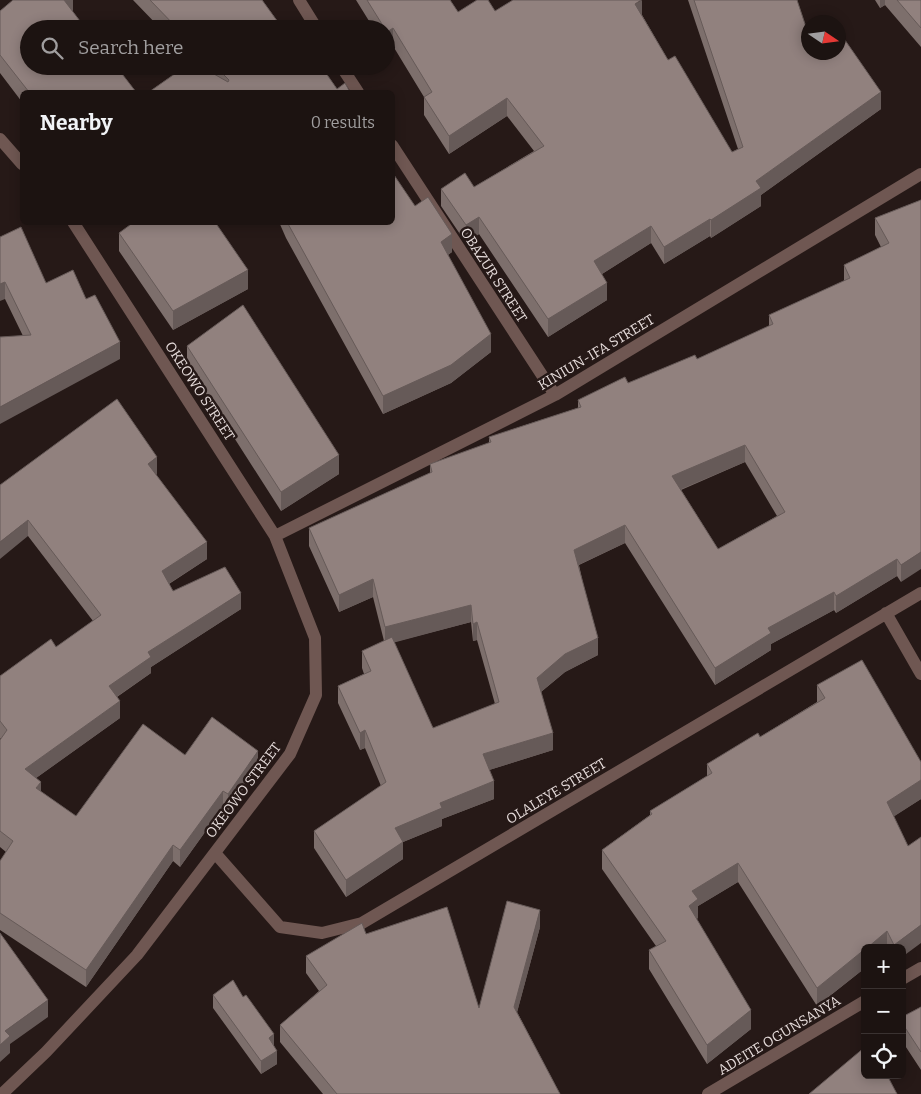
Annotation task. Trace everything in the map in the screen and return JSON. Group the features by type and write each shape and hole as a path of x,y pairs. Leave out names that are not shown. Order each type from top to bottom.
{"street":[{"path":"299,0 311,20"},
{"path":"348,75 357,90"},
{"path":"0,139 20,162"},
{"name":"OBAZUR STREET","path":"395,150 555,396"},
{"name":"KINIUN-IFA STREET","path":"275,536 555,396 921,174"},
{"name":"OKEOWO STREET","path":"2,1094 46,1052 137,955 290,754 316,695 315,638 275,536 76,225"},
{"name":"OLALEYE STREET","path":"215,853 280,926 322,933 362,923 921,593"},
{"path":"886,613 921,674"},
{"path":"906,977 921,968"},
{"name":"ADEITE OGUNSANYA","path":"708,1094 861,1003"}],"building":[{"path":"13,0 64,0 79,20 20,20 20,75 123,75 134,90 27,90 0,55 0,11"},
{"path":"150,0 262,0 276,20 169,20"},
{"path":"367,0 450,0 458,12 477,0 488,0 495,11 513,0 641,0 635,4 668,60 675,56 732,152 743,147 694,0 797,0 802,15 801,60 846,60 846,42 881,92 756,181 761,188 711,220 664,247 651,226 594,261 607,283 548,319 479,217 466,225 441,189 465,173 474,187 544,146 507,98 449,136 424,97 432,92 395,31 395,20 379,20"},
{"path":"897,0 921,0 921,28"},
{"path":"173,75 216,75 228,82 229,80 224,75 327,75 337,89 345,83 349,90 152,90"},
{"path":"395,176 415,206 428,197 452,234 441,242 491,334 451,365 383,396 289,225 395,225"},
{"path":"921,200 921,552 901,565 897,559 836,596 834,592 768,628 771,633 715,668 625,525 574,550 598,638 565,654 537,678 553,733 483,754 494,781 440,803 442,808 395,828 403,842 346,880 314,831 386,782 365,730 360,733 338,686 371,671 362,651 392,637 433,728 499,702 477,622 473,624 471,605 385,627 373,579 339,595 309,528 432,472 430,464 491,442 489,437 581,407 578,400 625,377 628,383 695,355 697,359 773,324 769,315 850,278 844,265 889,243 875,218","holes":["745,445 785,512 718,549 672,476"]},
{"path":"130,225 217,225 248,270 173,311 119,233"},
{"path":"21,227 46,283 73,270 86,299 95,295 120,342 0,407 0,337 31,335 5,282 0,284 0,237"},
{"path":"243,305 339,455 281,492 187,346"},
{"path":"117,399 157,457 148,464 207,542 162,571 173,591 225,567 241,593 148,652 151,657 109,686 120,701 25,769 41,782 36,788 76,816 143,724 185,755 212,717 258,751 228,794 223,791 180,850 173,845 86,970 0,913 0,861 13,841 0,831 0,740 7,730 0,721 0,676 51,639 56,647 101,615 28,520 0,542 0,485"},
{"path":"862,660 921,762 921,780 887,802 908,846 921,837 921,925 895,944 894,944 887,931 872,944 861,944 861,952 817,988 738,863 692,891 698,899 689,906 751,1010 707,1045 649,950 666,941 602,850 652,814 650,811 712,773 707,764 758,733 760,737 825,698 817,685"},
{"path":"507,901 540,910 514,1007 560,1094 337,1094 280,1025 327,985 306,956 362,923 366,934 447,907 479,1008"},
{"path":"0,933 48,1000 5,1031 10,1036 0,1045"},
{"path":"233,980 243,997 246,995 274,1034 269,1038 277,1051 261,1061 213,995"},
{"path":"921,1007 921,1052 906,1029 906,1015"},
{"path":"861,1050 861,1079 889,1079 897,1094 809,1094"}]}
